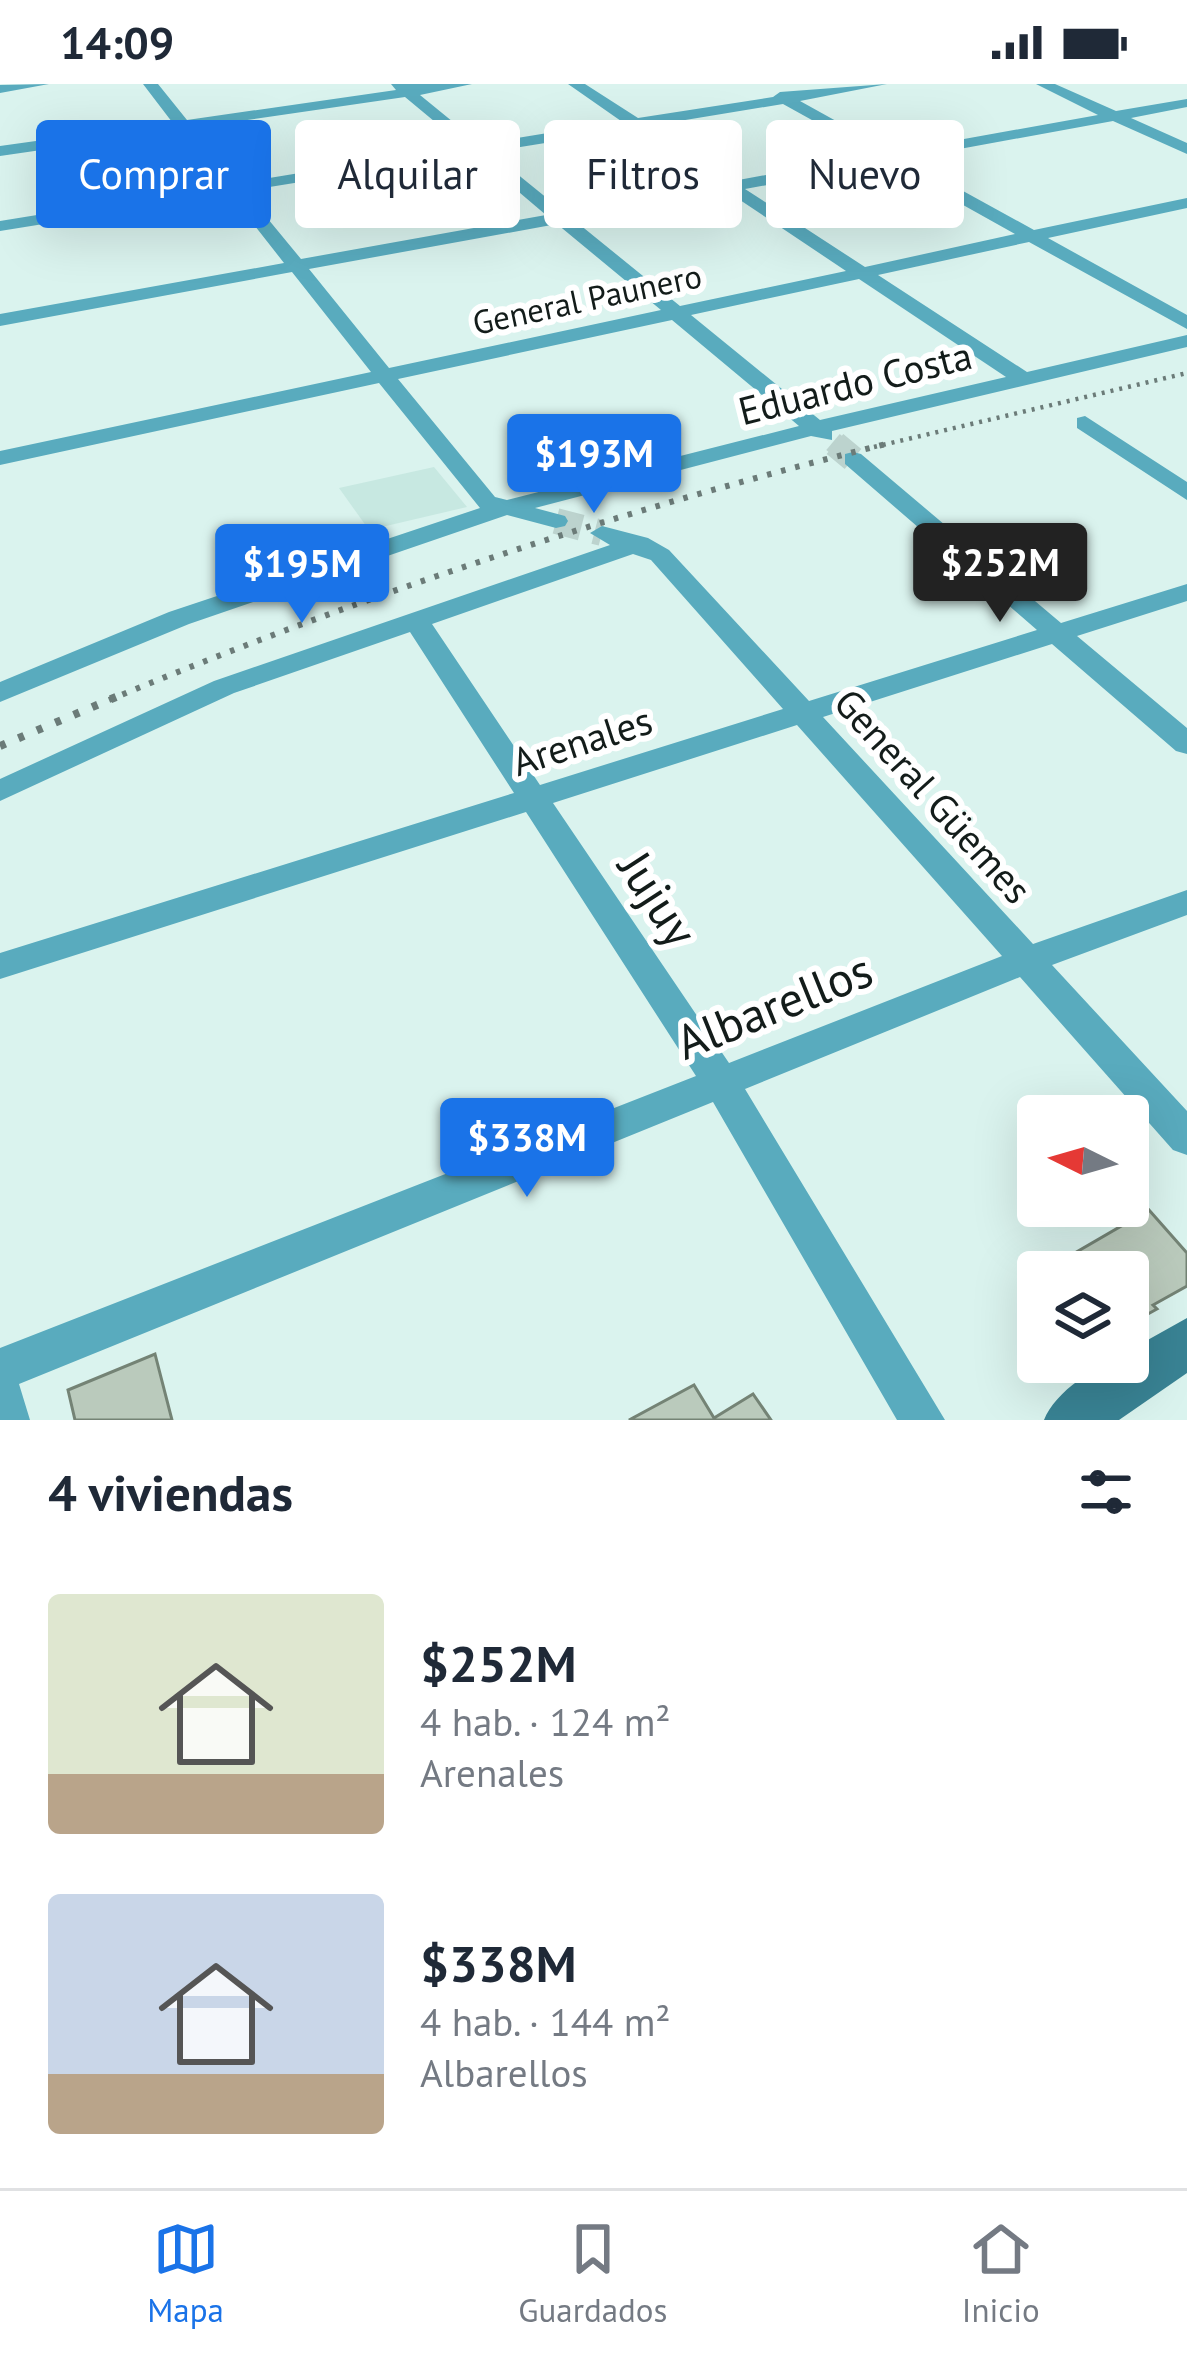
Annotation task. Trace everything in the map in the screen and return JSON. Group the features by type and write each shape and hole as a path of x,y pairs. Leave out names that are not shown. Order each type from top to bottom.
{"main road":[{"path":"1071,1420 1187,1343"}],"street":[{"path":"0,89 42,84"},
{"path":"151,84 180,120"},
{"path":"208,120 404,88 465,84"},
{"path":"575,84 627,120"},
{"path":"760,84 823,120"},
{"path":"658,120 880,84"},
{"path":"1043,84 1187,149"},
{"path":"404,88 442,120"},
{"path":"964,144 1187,103"},
{"path":"0,151 36,146"},
{"path":"520,184 544,204"},
{"path":"742,198 1023,379"},
{"path":"964,200 1187,323"},
{"name":"General Paunero","path":"0,458 1187,203"},
{"path":"0,320 544,219"},
{"path":"0,226 36,220"},
{"path":"266,228 486,502 556,521"},
{"path":"574,228 1187,744"},
{"name":"Eduardo Costa","path":"0,693 179,618 501,509 834,443 1023,379 1187,340"},
{"path":"1084,423 1187,493"},
{"name":"General Güemes","path":"602,533 660,555 1187,1138"},
{"path":"0,791 224,687 638,543"},
{"name":"Arenales","path":"0,966 1187,592"},
{"name":"Jujuy","path":"416,621 721,1082 922,1420"},
{"name":"Albarellos","path":"0,1370 1025,961 1187,902"},
{"path":"0,1391 7,1420"}],"shaded area":[{"path":"434,467 467,507 369,530 339,488"}],"building":[{"path":"1149,1210 1187,1253 1187,1286 1153,1305 1157,1309 1149,1313 1149,1251 1078,1251 1120,1227 1149,1227"},
{"path":"155,1354 172,1420 75,1420 68,1390"},
{"path":"694,1385 714,1418 753,1394 771,1420 629,1420"}],"tunnel":[{"path":"833,442 839,447"},
{"path":"835,444 853,459"},
{"path":"556,521 602,533"}],"railway":[{"path":"880,446 1187,373"},
{"path":"880,446 886,444"},
{"path":"109,700 300,625 493,557 688,497 880,446"},
{"path":"874,447 880,446"},
{"path":"0,746 116,697"}]}
